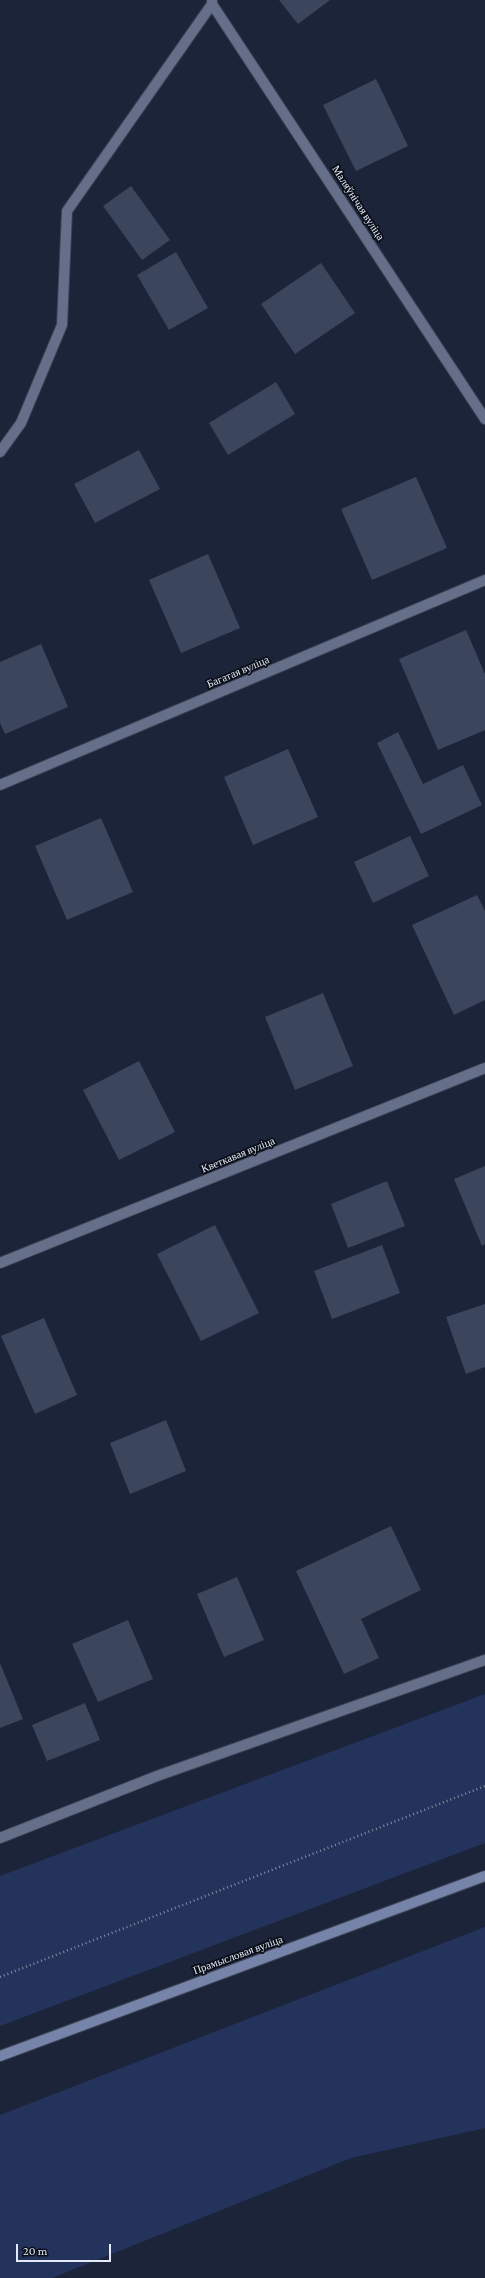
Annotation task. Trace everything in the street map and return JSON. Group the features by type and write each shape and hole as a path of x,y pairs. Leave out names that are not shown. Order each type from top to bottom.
{"main road":[{"name":"Прамысловая вуліца","path":"0,2056 485,1876"}],"street":[{"name":"Маляўнічая вуліца","path":"212,2 485,419"},
{"path":"0,452 21,423 62,325 67,211 212,2"},
{"name":"Багатая вуліца","path":"0,785 485,580"},
{"name":"Кветкавая вуліца","path":"0,1263 485,1068"},
{"path":"0,1838 157,1776 485,1660"}],"path":[{"path":"0,1977 485,1786"}],"shaded area":[{"path":"485,1694 485,1843 0,2026 0,1876"},
{"path":"485,1927 485,2128 351,2158 52,2278 0,2278 0,2115"}],"building":[{"path":"279,0 330,0 298,24"},
{"path":"376,79 408,146 356,171 323,105"},
{"path":"131,186 170,240 142,260 103,206"},
{"path":"176,252 208,308 169,330 137,275"},
{"path":"321,263 355,313 295,354 261,304"},
{"path":"276,382 295,414 228,455 209,423"},
{"path":"139,450 160,489 95,523 74,484"},
{"path":"416,477 447,548 372,580 341,509"},
{"path":"208,554 240,628 181,653 149,580"},
{"path":"466,630 485,674 485,730 438,750 399,659"},
{"path":"41,644 68,707 5,734 0,723 0,662"},
{"path":"398,732 423,784 463,765 482,805 421,834 377,743"},
{"path":"288,749 318,817 253,845 224,777"},
{"path":"101,818 133,892 67,920 35,846"},
{"path":"410,836 429,876 373,903 354,862"},
{"path":"477,895 485,911 485,1000 454,1015 412,925"},
{"path":"323,993 353,1066 295,1090 265,1017"},
{"path":"139,1061 175,1132 119,1160 83,1090"},
{"path":"485,1166 485,1244 482,1246 454,1179"},
{"path":"387,1181 405,1226 348,1248 331,1204"},
{"path":"215,1225 259,1313 201,1341 157,1254"},
{"path":"382,1245 400,1293 332,1319 314,1271"},
{"path":"485,1304 485,1367 466,1374 446,1317"},
{"path":"44,1318 77,1395 35,1414 1,1336"},
{"path":"166,1420 186,1471 130,1494 110,1443"},
{"path":"391,1526 421,1590 361,1619 379,1658 344,1674 296,1571"},
{"path":"237,1577 264,1640 224,1657 197,1594"},
{"path":"128,1620 153,1679 98,1702 72,1644"},
{"path":"0,1663 23,1719 0,1728"},
{"path":"85,1703 100,1740 47,1761 32,1725"}]}
